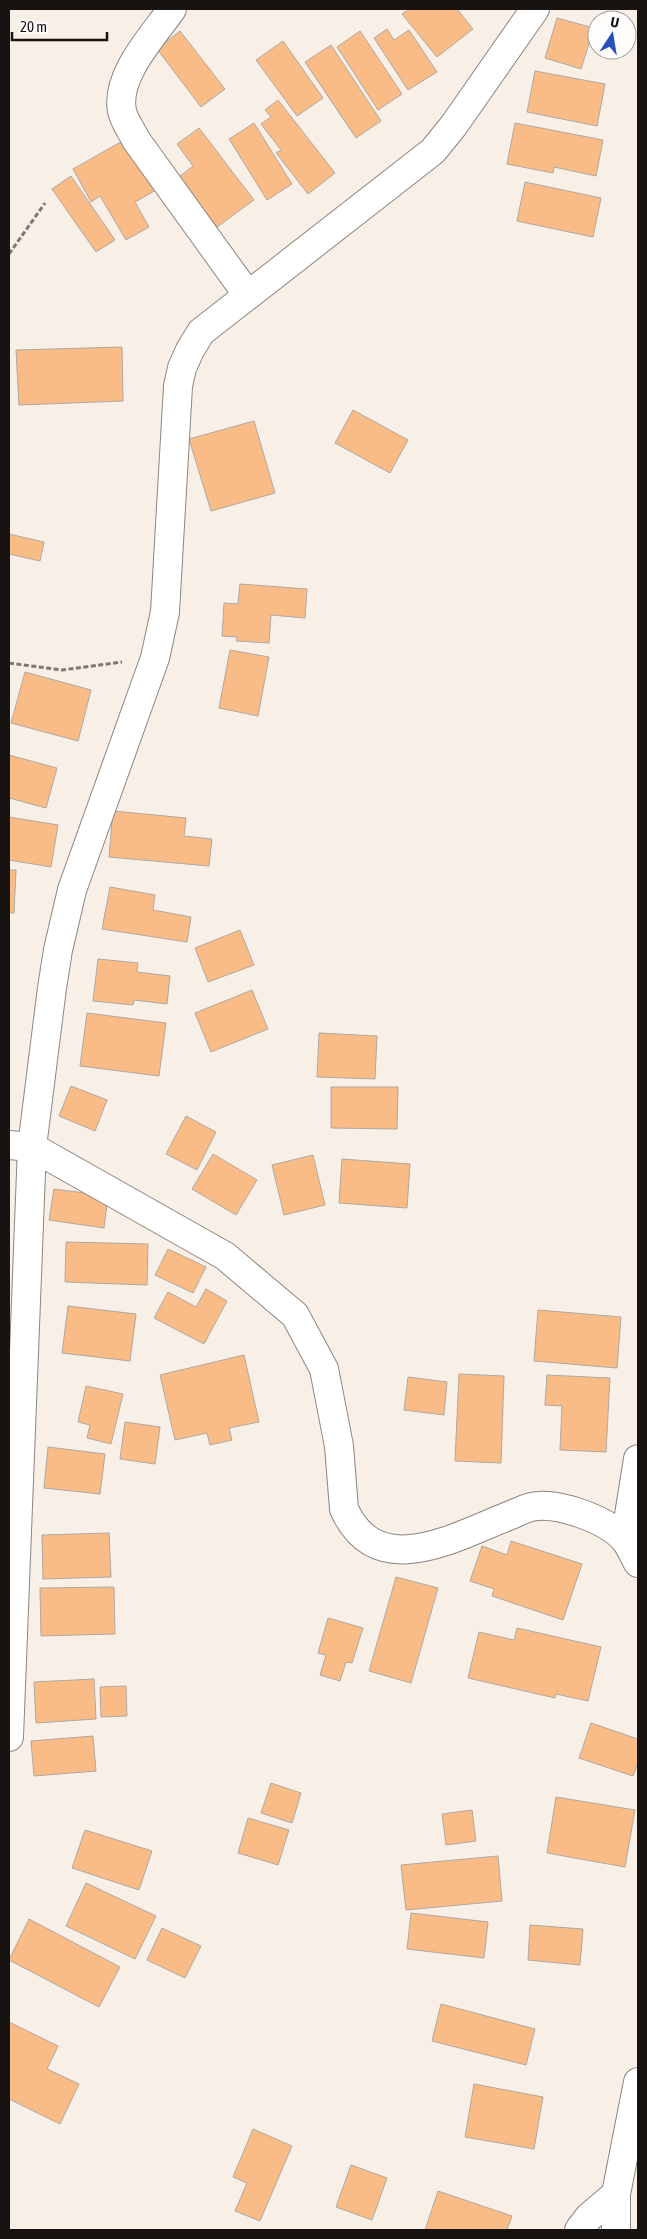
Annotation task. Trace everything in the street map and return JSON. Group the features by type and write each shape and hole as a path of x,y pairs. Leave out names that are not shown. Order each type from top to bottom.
{"street":[{"path":"172,9 142,50 126,78 121,95 123,113 136,140 247,294"},
{"path":"9,1737 20,1146 58,950 72,890 155,658 165,612 174,438 178,386 182,368 201,332 247,294 433,150 454,125 536,9"},
{"path":"20,1146 225,1256 295,1315 324,1369 339,1446 344,1509 348,1519 365,1539 398,1551 411,1551 462,1534 531,1507 544,1506 561,1508 603,1523 625,1540 638,1563"},
{"path":"625,1540 638,1459"},
{"path":"616,2230 616,2194 638,2082"},
{"path":"579,2230 589,2217 616,2194"}],"path":[{"path":"9,254 45,203"},
{"path":"9,663 62,670 155,658"}],"building":[{"path":"409,9 457,9 473,29 437,57 402,14"},
{"path":"557,18 587,26 587,50 581,69 545,58"},
{"path":"387,29 394,40 409,30 437,72 408,90 374,38"},
{"path":"180,31 225,89 201,107 157,49"},
{"path":"360,31 402,94 378,110 337,47"},
{"path":"283,41 323,98 297,116 256,60"},
{"path":"331,45 381,121 356,138 305,62"},
{"path":"535,71 605,84 597,126 527,112"},
{"path":"278,100 335,173 308,194 276,153 281,150 261,124 271,117 265,110"},
{"path":"254,123 292,184 267,200 229,139"},
{"path":"515,123 603,140 596,176 554,167 553,173 507,164"},
{"path":"199,128 254,200 217,227 179,177 193,166 177,144"},
{"path":"126,139 156,190 135,202 149,227 126,240 100,196 91,202 73,169"},
{"path":"71,176 115,240 96,252 52,189"},
{"path":"525,182 601,198 593,237 517,221"},
{"path":"122,347 123,401 19,405 16,350"},
{"path":"353,410 408,440 390,473 335,443"},
{"path":"254,421 275,493 211,511 189,439"},
{"path":"9,534 44,542 40,561 9,554"},
{"path":"240,584 307,589 305,618 271,615 269,643 236,641 237,637 222,636 224,603 238,604"},
{"path":"230,650 269,657 258,716 219,708"},
{"path":"25,672 91,690 78,741 11,723"},
{"path":"9,755 57,768 46,808 9,798"},
{"path":"113,811 186,818 184,836 212,839 209,866 109,857"},
{"path":"9,817 58,825 51,867 9,860"},
{"path":"9,870 16,870 14,913 9,913"},
{"path":"110,887 155,895 153,910 191,917 187,942 102,929"},
{"path":"240,930 254,965 208,982 195,948"},
{"path":"98,959 138,963 137,972 170,976 167,1004 134,1000 133,1005 93,1001"},
{"path":"252,990 268,1029 211,1052 195,1013"},
{"path":"87,1013 166,1023 159,1076 80,1066"},
{"path":"319,1033 377,1036 375,1079 317,1077"},
{"path":"71,1086 107,1100 95,1131 59,1116"},
{"path":"331,1087 398,1087 397,1129 331,1128"},
{"path":"186,1116 216,1132 197,1170 166,1154"},
{"path":"213,1154 257,1180 236,1215 192,1189"},
{"path":"313,1155 325,1205 284,1215 272,1165"},
{"path":"342,1159 410,1164 407,1208 339,1203"},
{"path":"54,1189 108,1196 104,1228 49,1220"},
{"path":"66,1242 148,1244 147,1285 65,1282"},
{"path":"168,1249 206,1267 193,1293 155,1275"},
{"path":"206,1289 227,1301 204,1344 154,1318 168,1292 196,1307"},
{"path":"68,1306 136,1314 130,1361 62,1353"},
{"path":"538,1310 621,1317 617,1368 534,1361"},
{"path":"244,1355 259,1422 229,1428 232,1440 210,1445 207,1433 175,1440 160,1375"},
{"path":"459,1374 504,1376 501,1463 455,1461"},
{"path":"547,1375 610,1378 606,1452 560,1450 562,1406 545,1405"},
{"path":"408,1377 447,1382 444,1415 404,1410"},
{"path":"86,1386 123,1394 111,1444 87,1438 90,1425 78,1422"},
{"path":"125,1422 160,1427 155,1464 120,1459"},
{"path":"48,1447 105,1454 100,1494 44,1488"},
{"path":"109,1533 111,1577 43,1579 42,1535"},
{"path":"511,1541 582,1564 563,1620 492,1596 494,1589 470,1581 482,1546 507,1555"},
{"path":"396,1577 438,1588 411,1683 369,1671"},
{"path":"114,1587 115,1634 41,1636 40,1588"},
{"path":"328,1618 363,1628 352,1663 346,1662 340,1681 320,1675 326,1655 318,1653"},
{"path":"517,1628 601,1647 588,1701 556,1694 555,1698 468,1678 479,1632 514,1640"},
{"path":"94,1679 96,1719 36,1723 34,1682"},
{"path":"126,1686 127,1716 101,1717 100,1687"},
{"path":"591,1723 638,1739 638,1763 633,1776 579,1758"},
{"path":"93,1736 96,1771 34,1776 31,1741"},
{"path":"271,1783 301,1793 292,1823 261,1813"},
{"path":"556,1797 635,1810 625,1867 547,1853"},
{"path":"472,1810 476,1841 446,1845 442,1814"},
{"path":"248,1818 289,1830 278,1865 238,1853"},
{"path":"85,1830 152,1851 139,1890 72,1868"},
{"path":"498,1856 502,1901 406,1910 401,1865"},
{"path":"86,1883 156,1916 135,1959 66,1926"},
{"path":"411,1913 488,1922 484,1958 407,1949"},
{"path":"29,1919 120,1967 99,2007 9,1960"},
{"path":"530,1925 583,1929 580,1965 528,1960"},
{"path":"162,1928 201,1946 185,1978 147,1960"},
{"path":"441,2004 535,2029 526,2065 432,2041"},
{"path":"9,2022 58,2046 47,2069 79,2084 60,2124 9,2099"},
{"path":"474,2084 543,2097 534,2149 465,2137"},
{"path":"253,2129 292,2146 260,2221 235,2211 247,2183 233,2177"},
{"path":"351,2165 387,2178 372,2220 336,2207"},
{"path":"438,2191 512,2216 507,2230 425,2230"}]}
